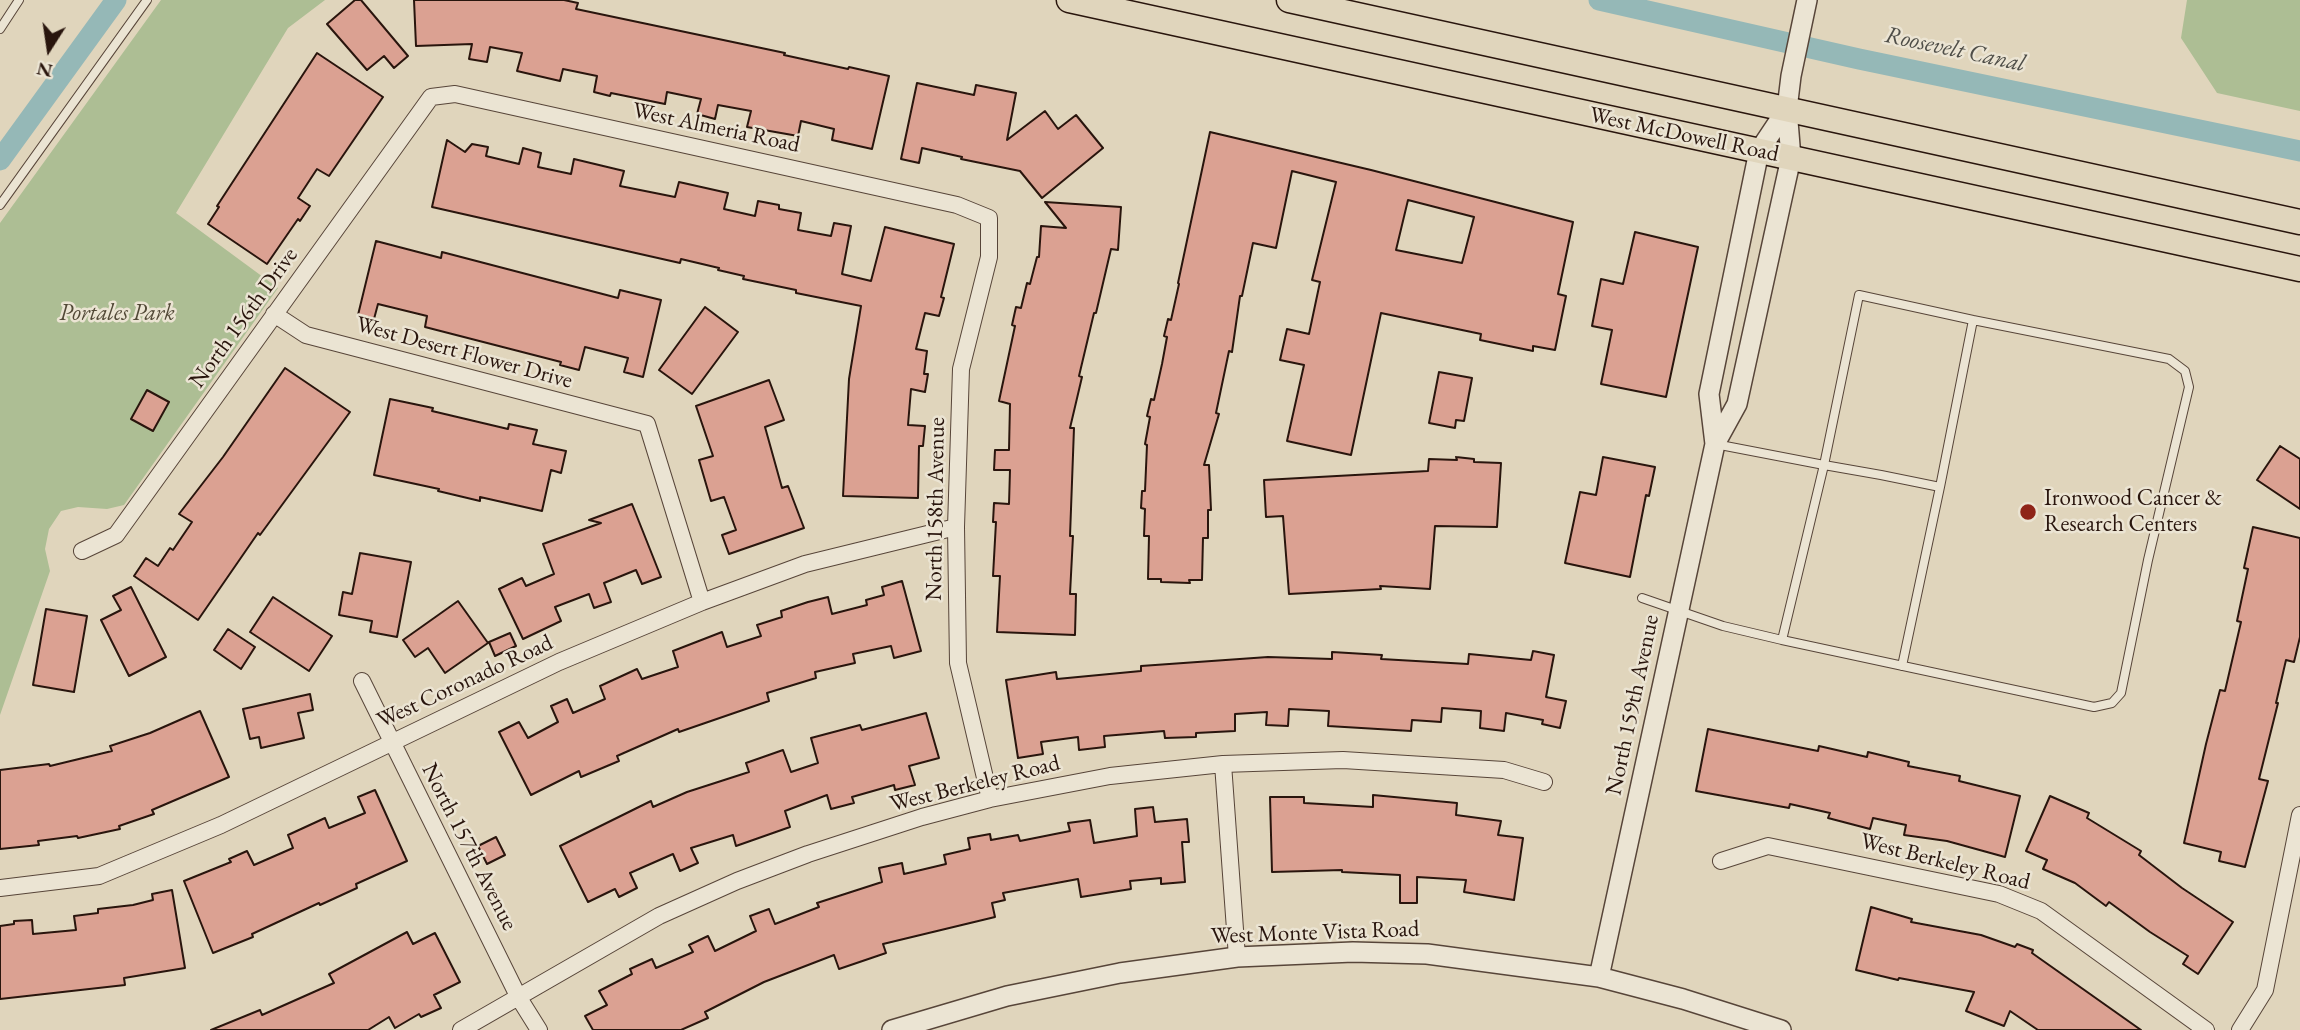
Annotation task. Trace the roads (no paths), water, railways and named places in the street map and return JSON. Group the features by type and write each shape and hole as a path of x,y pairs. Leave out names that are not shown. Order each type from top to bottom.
{"main road":[{"name":"West McDowell Road","path":"1069,0 2300,269"},
{"name":"West McDowell Road","path":"1289,0 2300,222"}],"street":[{"name":"North 159th Avenue","path":"1599,977 1715,444 1737,404 1791,158 1787,109 1807,0"},
{"name":"West Almeria Road","path":"431,97 455,94 957,205 989,218"},
{"name":"North 156th Drive","path":"82,551 116,535 431,97"},
{"name":"North 159th Avenue","path":"1715,444 1709,394 1759,151 1787,109"},
{"name":"North 158th Avenue","path":"989,218 989,257 961,369 957,527 958,663 990,799"},
{"name":"West Desert Flower Drive","path":"274,314 306,335 647,424 702,602"},
{"name":"West Coronado Road","path":"0,888 99,876 220,825 559,662 702,602 806,564 957,527"},
{"name":"North 157th Avenue","path":"362,681 519,998 540,1030"},
{"name":"West Berkeley Road","path":"461,1030 659,916 737,881 922,817 990,799 1110,776 1223,764 1356,761 1504,769 1544,782"},
{"path":"1223,764 1237,957"},
{"path":"2240,1030 2265,990 2300,815"},
{"name":"West Berkeley Road","path":"1721,861 1768,846 1999,894 2052,918 2206,1030"},
{"name":"West Monte Vista Road","path":"892,1030 1007,996 1120,973 1237,957 1353,952 1427,954 1599,977 1683,999 1782,1030"}],"lane":[{"path":"0,29 19,0"},
{"path":"0,205 147,0"},
{"path":"1642,598 1723,626 1782,640 2094,707 2112,703 2121,693 2148,560 2189,387 2185,371 2169,359 1859,295 1824,465 1782,640"},
{"path":"1902,666 1973,320"},
{"path":"1715,444 1940,487"}],"waterway":[{"name":"Roosevelt Canal","path":"0,160 116,0"},
{"name":"Roosevelt Canal","path":"1599,0 1859,59 2300,151"}],"place":[{"name":"Ironwood Cancer & Research Centers","path":"2028,512"}],"park label":[{"name":"Portales Park","path":"117,314"}]}
